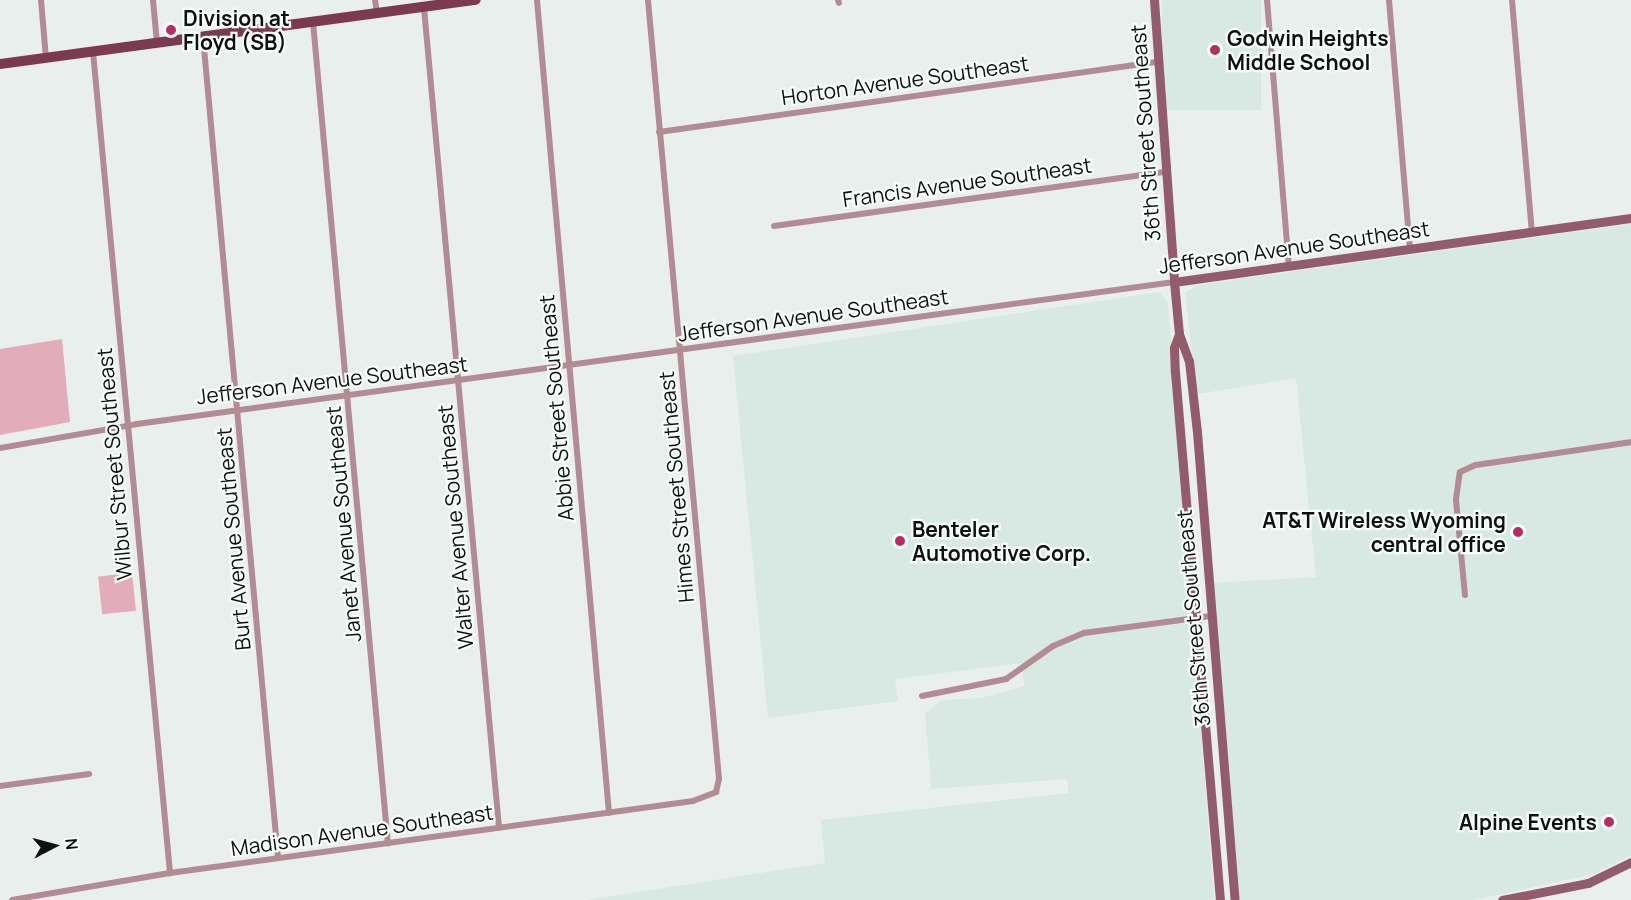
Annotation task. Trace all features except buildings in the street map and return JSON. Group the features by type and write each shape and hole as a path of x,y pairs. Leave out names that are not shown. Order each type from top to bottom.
{"main road":[{"path":"0,64 476,0"}],"street":[{"path":"41,0 46,58"},
{"path":"153,0 157,43"},
{"path":"375,0 376,13"},
{"name":"Abbie Street Southeast","path":"537,0 609,813"},
{"name":"Himes Street Southeast","path":"648,0 718,779 716,792"},
{"name":"36th Street Southeast","path":"1154,0 1156,62 1174,282 1179,334 1189,360 1235,900"},
{"path":"1267,0 1289,266"},
{"path":"1389,0 1410,249"},
{"path":"1512,0 1532,231"},
{"name":"Walter Avenue Southeast","path":"424,8 499,828"},
{"name":"Janet Avenue Southeast","path":"314,22 388,843"},
{"name":"Burt Avenue Southeast","path":"203,37 278,858"},
{"name":"Wilbur Street Southeast","path":"93,52 126,425 170,873"},
{"name":"Horton Avenue Southeast","path":"659,132 1156,62"},
{"name":"Francis Avenue Southeast","path":"774,226 1165,172"},
{"name":"Jefferson Avenue Southeast","path":"0,448 126,425 459,382 1631,218"},
{"name":"36th Street Southeast","path":"1179,334 1174,348 1175,372 1220,900"},
{"path":"1465,595 1456,499 1460,472 1476,465 1631,442"},
{"path":"922,696 1006,679 1053,646 1084,633 1211,616"},
{"path":"0,786 89,774"},
{"name":"Madison Avenue Southeast","path":"12,900 170,873 706,799 716,792"},
{"path":"1503,900 1588,883 1631,862"},
{"path":"1532,900 1541,893"}],"shaded area":[{"name":"Godwin Heights Middle School","path":"1162,0 1261,0 1261,110 1162,110"},
{"path":"1631,224 1631,855 1594,874 1474,900 1240,900 1212,583 1316,577 1296,378 1197,394 1185,293 1198,285"},
{"path":"1160,292 1168,303 1214,900 587,900 825,863 821,820 1069,793 1067,779 931,789 925,713 942,700 981,698 1024,686 1022,663 895,679 898,701 768,718 733,356"},
{"path":"62,339 70,422 0,435 0,349"},
{"path":"132,573 136,611 102,614 98,577"}],"place":[{"name":"Division at Floyd (SB)","path":"171,30"},
{"name":"Godwin Heights Middle School","path":"1215,50"},
{"name":"AT&T Wireless Wyoming central office","path":"1518,532"},
{"name":"Benteler Automotive Corp.","path":"900,541"},
{"name":"Alpine Events","path":"1609,822"}]}
